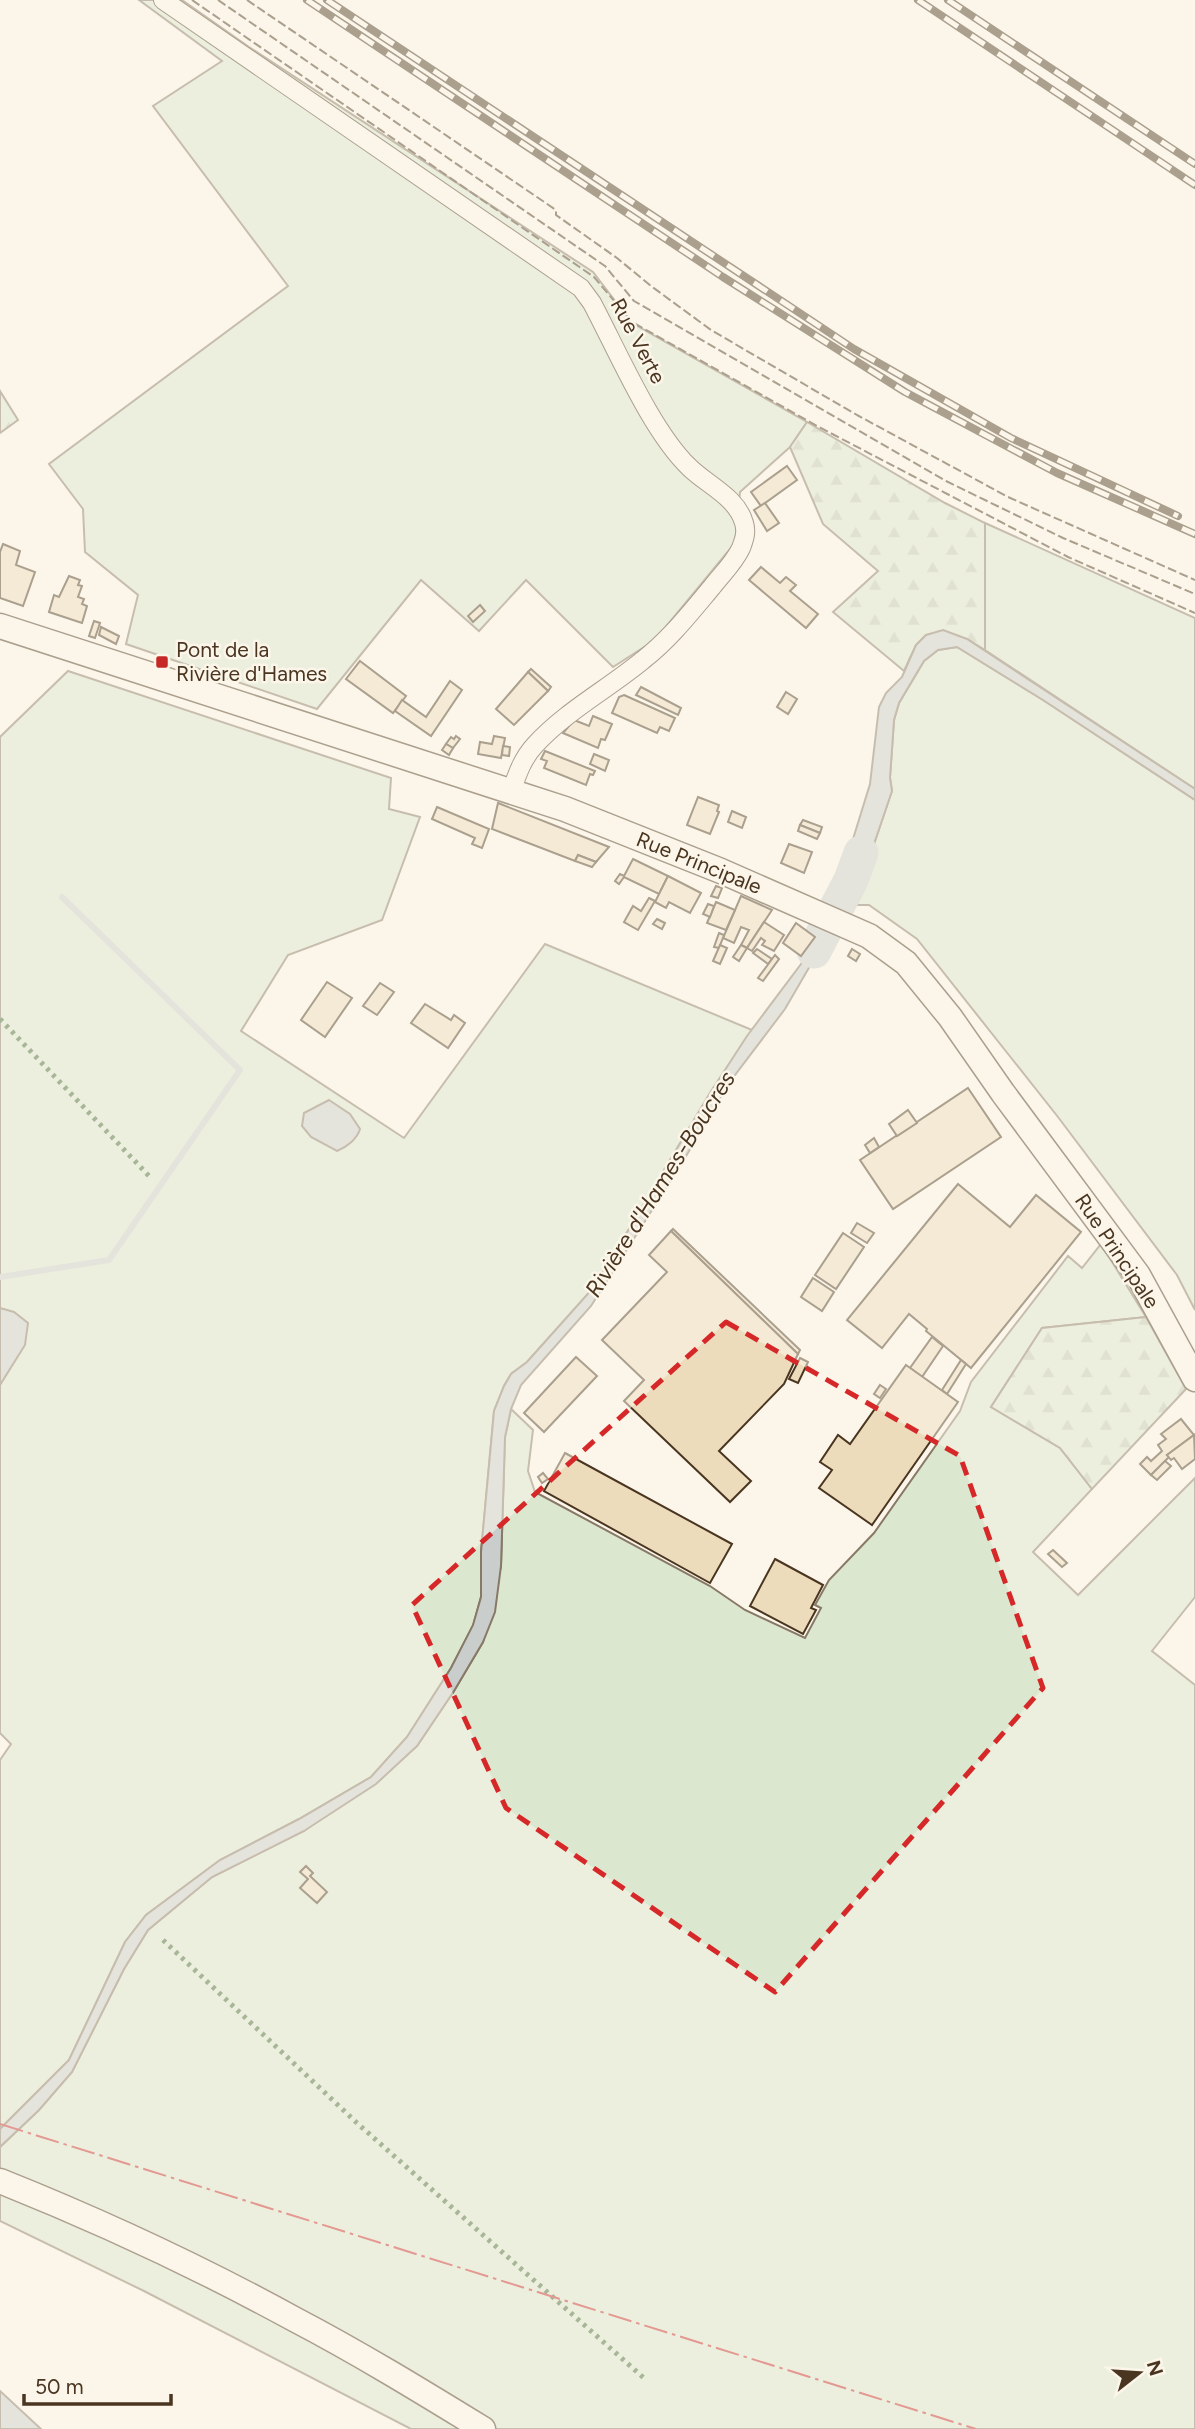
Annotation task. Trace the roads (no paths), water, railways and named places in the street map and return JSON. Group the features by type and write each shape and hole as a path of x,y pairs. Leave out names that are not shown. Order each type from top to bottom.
{"street":[{"name":"Rue Verte","path":"163,0 581,288 592,303 649,412 673,449 687,466 726,497 741,515 745,536 734,560 655,650 566,716 537,743 520,766 512,792"},
{"name":"Rue Principale","path":"0,626 565,809 816,911 857,929 883,945 906,963 950,1017 1138,1275 1195,1379"},
{"path":"0,2181 104,2225 236,2288 355,2352 483,2429"}],"water":[{"path":"943,630 967,639 1195,789 1195,800 957,647 938,650 924,661 899,703 894,720 890,778 892,791 868,868 853,905 836,894 870,784 879,707 886,693 902,677 916,645 926,635"},
{"path":"820,928 828,935 785,1009 729,1083 682,1163 591,1306 521,1385 511,1409 505,1437 501,1566 495,1612 483,1642 454,1691 417,1746 376,1784 304,1831 212,1877 148,1930 124,1969 72,2072 39,2110 0,2147 0,2129 69,2060 125,1942 146,1915 220,1860 299,1819 371,1777 407,1737 451,1668 473,1625 481,1597 481,1552 494,1411 504,1386 511,1374 527,1362 595,1286 710,1093 747,1036 807,956"},
{"path":"329,1100 350,1114 360,1129 351,1142 337,1151 311,1137 302,1126 304,1113"},
{"path":"0,1308 14,1312 28,1323 25,1345 0,1385"},
{"path":"0,2391 41,2429 0,2429"}],"waterway":[{"name":"Rivière d'Hames-Boucres","path":"814,951 851,880 861,853"},
{"path":"0,1277 109,1260 240,1070 62,897"}],"railway":[{"path":"307,0 723,277 905,392 1057,473 1195,534"},
{"path":"327,0 854,349 1011,438 1178,516"},
{"path":"918,0 1195,185"},
{"path":"948,0 1195,164"}],"place":[{"name":"Pont de la Rivière d'Hames","path":"162,662"}]}
